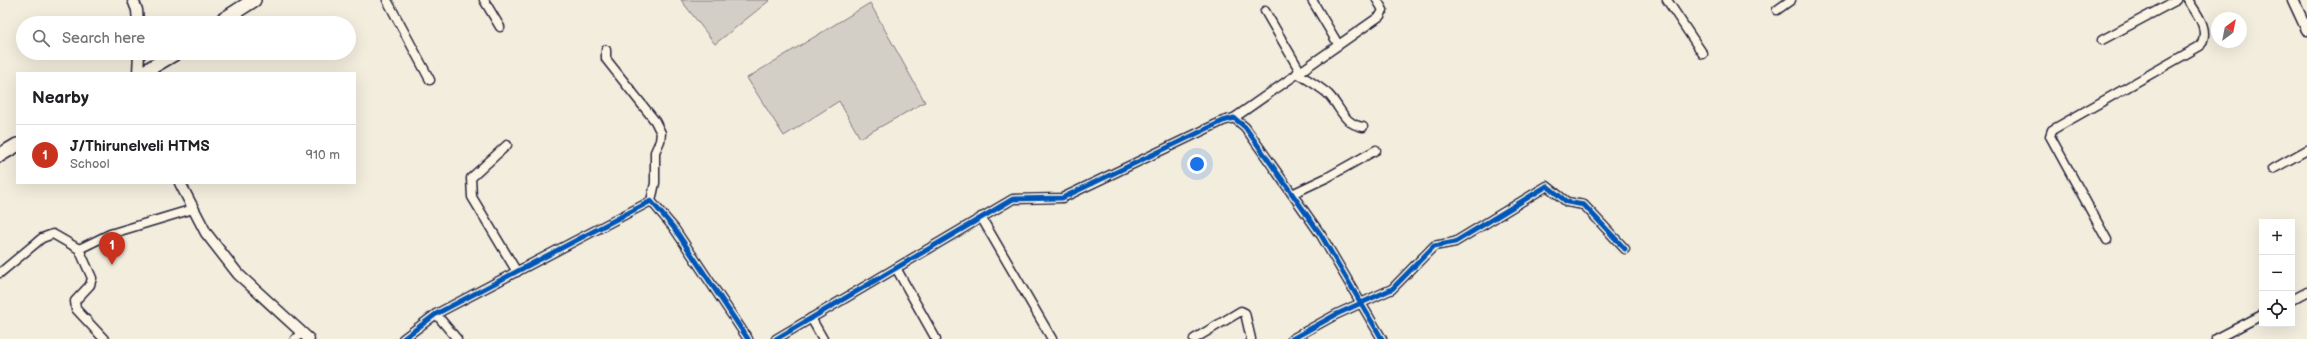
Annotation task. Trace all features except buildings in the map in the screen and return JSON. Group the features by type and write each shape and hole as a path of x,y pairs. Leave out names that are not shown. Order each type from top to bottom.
{"main road":[{"path":"229,16 254,0"},
{"path":"144,72 164,60"},
{"path":"0,155 16,146"}],"street":[{"path":"133,0 137,16"},
{"path":"387,0 430,80"},
{"path":"484,0 500,27"},
{"path":"1312,0 1338,44"},
{"path":"776,339 1013,199 1062,198 1223,121 1234,118 1380,16 1383,10 1377,0"},
{"path":"1667,0 1703,54"},
{"path":"1777,10 1791,0"},
{"path":"2102,40 2177,0"},
{"path":"2107,240 2050,136 2052,130 2200,46 2205,34 2202,24 2188,0"},
{"path":"2293,0 2307,30"},
{"path":"1265,11 1299,72 1330,96 1349,123 1363,127"},
{"path":"403,339 436,314 651,201 655,183 655,152 660,141 661,133 606,59 606,50"},
{"path":"138,72 139,60"},
{"path":"1234,118 1245,127 1321,235 1382,339"},
{"path":"507,145 471,178 472,197 517,272"},
{"path":"1292,194 1328,177 1376,150"},
{"path":"2273,169 2307,150"},
{"path":"180,184 206,233 238,274 302,337"},
{"path":"1292,339 1399,284 1434,246 1455,242 1547,186 1566,202 1584,205 1626,249"},
{"path":"651,201 674,228 748,339"},
{"path":"79,249 110,234 193,209"},
{"path":"981,217 1052,339"},
{"path":"0,273 42,238 53,234 79,249 92,278 90,285 75,301 76,309 104,339"},
{"path":"896,268 936,339"},
{"path":"2295,298 2307,292"},
{"path":"1194,339 1241,311 1245,313 1251,339"},
{"path":"436,314 457,339"},
{"path":"2216,339 2259,317"},
{"path":"811,318 823,339"}],"shaded area":[{"path":"681,0 770,0 715,44"},
{"path":"870,3 925,102 860,138 839,101 784,136 747,78"}],"cycle path":[{"path":"776,339 1013,199 1062,198 1223,121 1234,118 1245,127 1321,235 1382,339"},
{"path":"1292,339 1337,314 1392,289 1434,246 1455,242 1547,186 1567,202 1584,205 1625,249"},
{"path":"403,339 436,314 651,201 674,228 748,339"}],"place":[{"name":"J/Thirunelveli HTMS","path":"112,265"}]}
